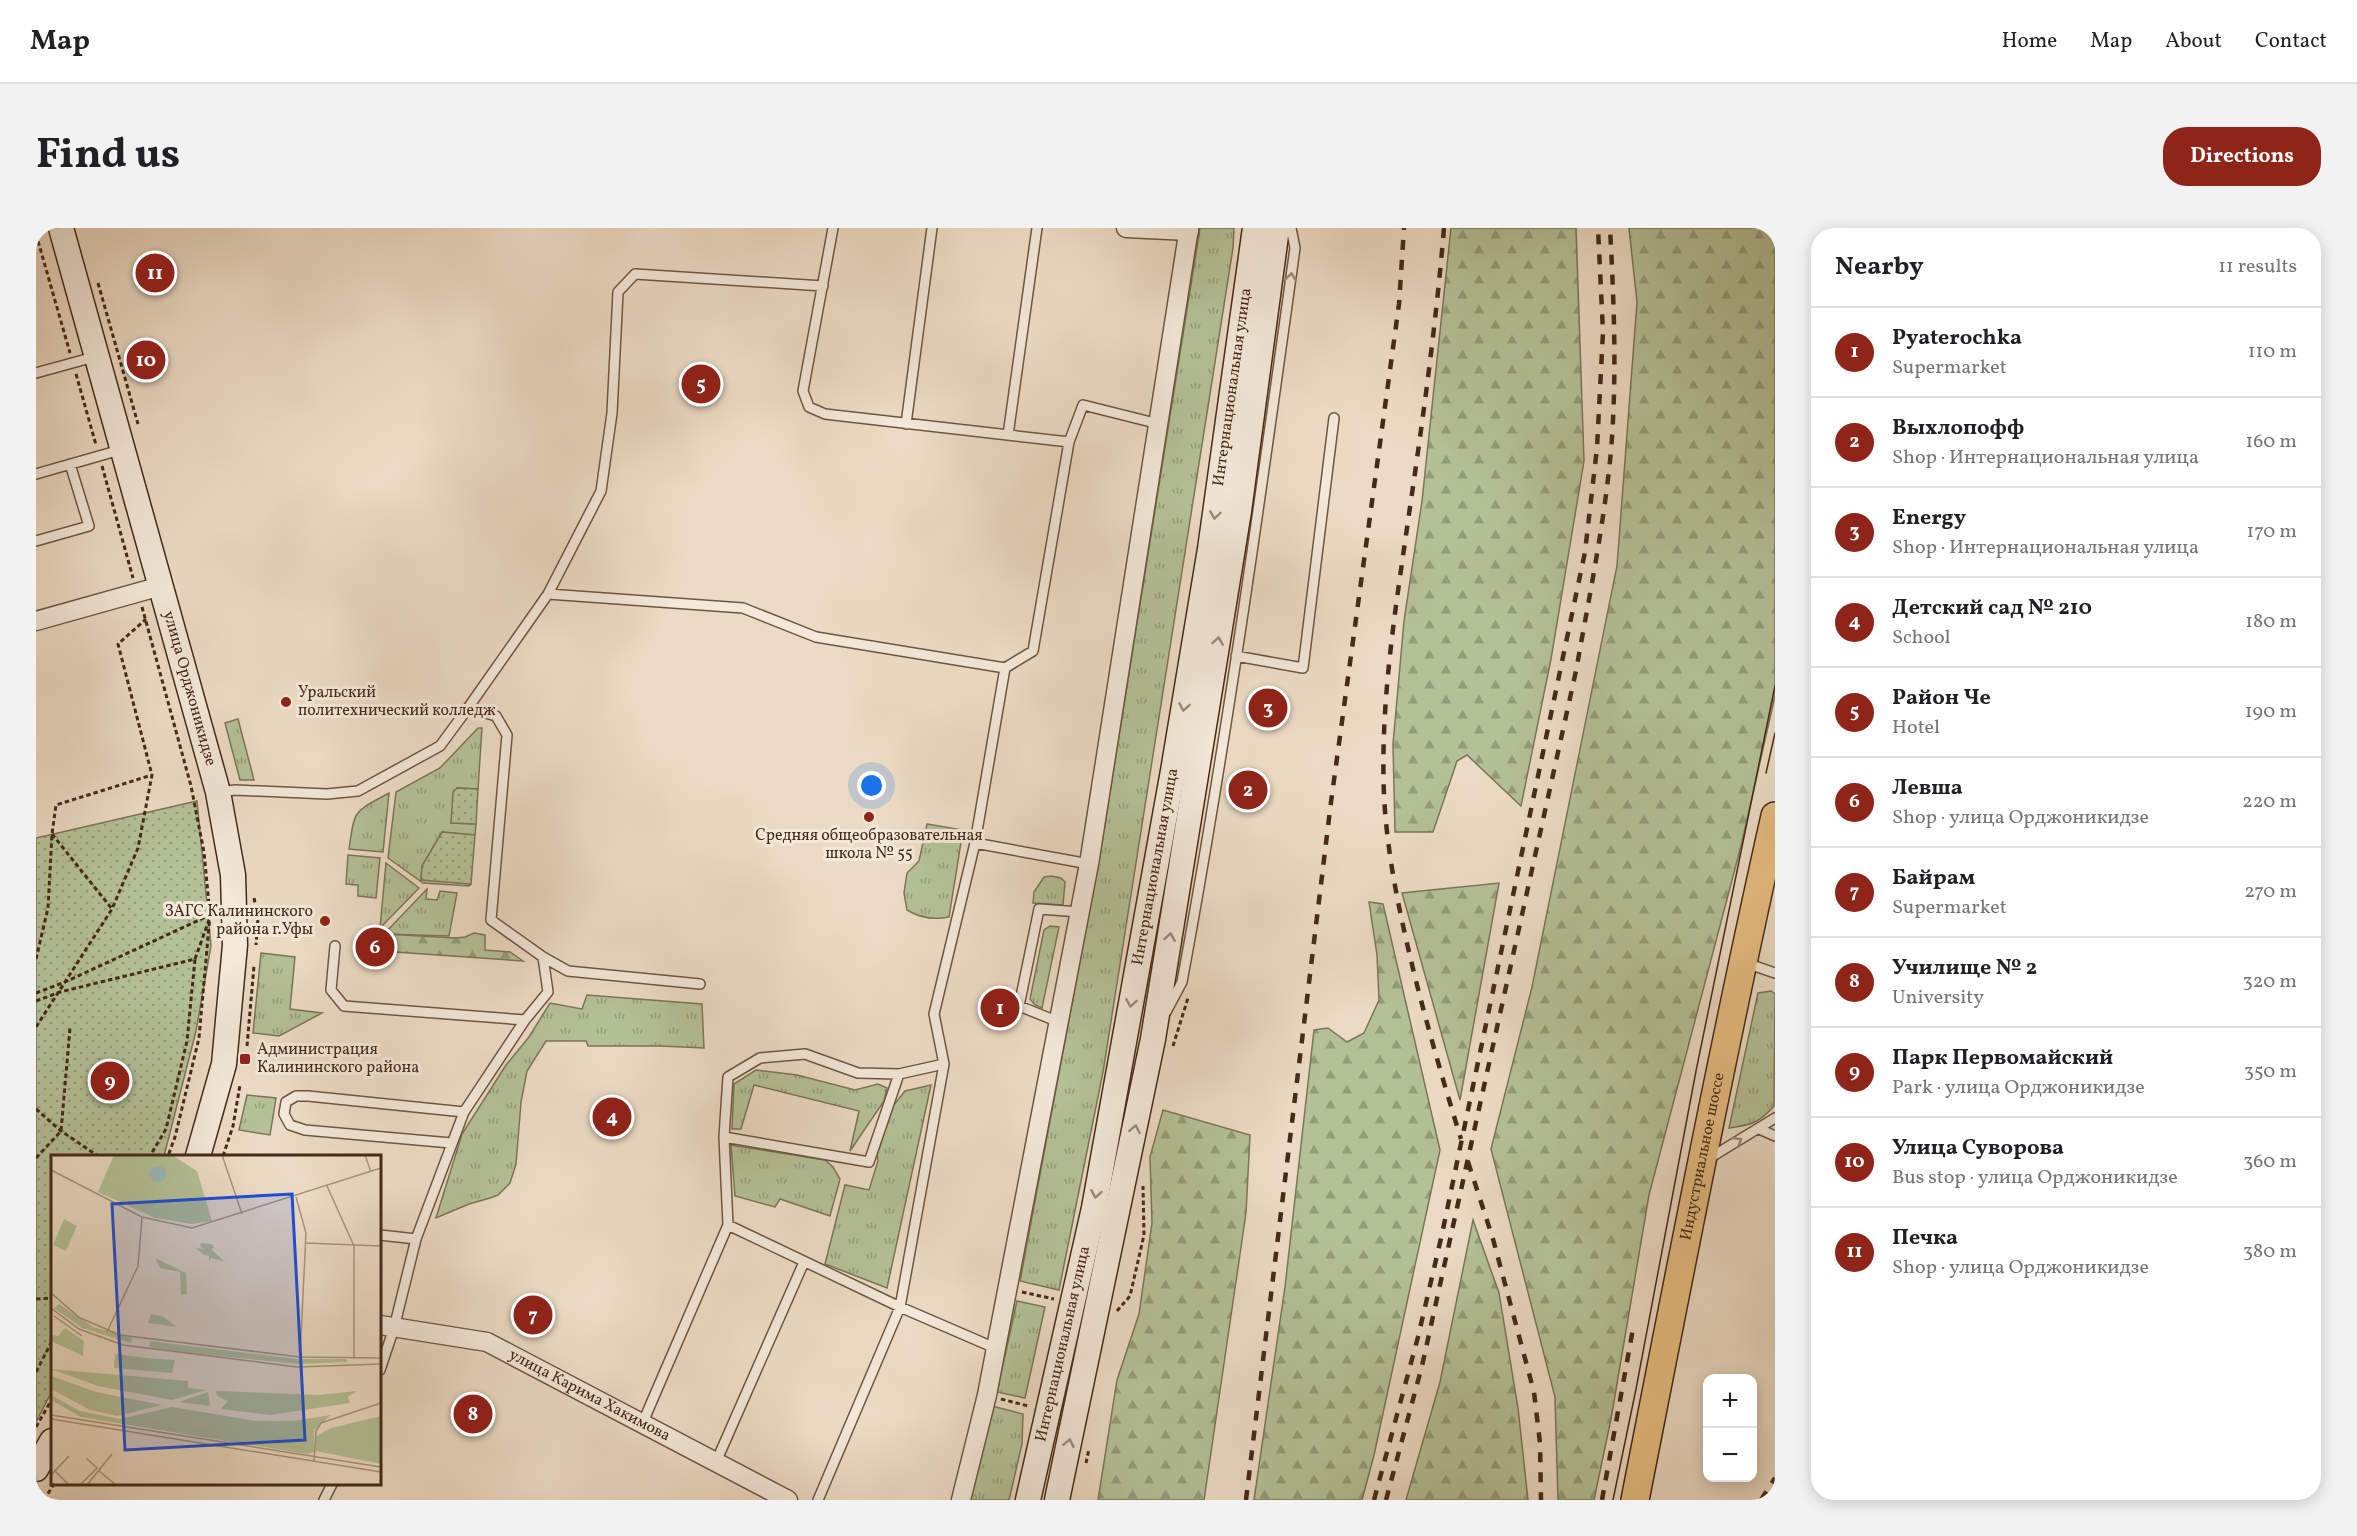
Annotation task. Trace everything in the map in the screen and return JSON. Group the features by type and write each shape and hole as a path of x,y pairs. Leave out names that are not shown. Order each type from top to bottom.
{"main road":[{"name":"улица Орджоникидзе","path":"62,228 218,792 233,875 235,945 224,1064 198,1155"},
{"name":"Интернациональная улица","path":"1057,1500 1153,1036 1239,510 1264,255 1255,228"},
{"name":"Интернациональная улица","path":"1028,1500 1094,1208 1264,255 1277,228"},
{"name":"Индустриальное шоссе","path":"1635,1500 1742,962 1775,816"},
{"path":"36,1469 51,1444"}],"street":[{"path":"962,1500 987,1395 1089,864 1189,230 1126,228"},
{"path":"36,621 161,586"},
{"name":"улица Карима Хакимова","path":"387,1326 487,1342 643,1422 776,1497"}],"lane":[{"path":"833,228 803,391 809,407 825,414 1070,442"},
{"path":"906,424 932,228"},
{"path":"1008,435 1037,228"},
{"path":"1153,1036 1182,982 1236,656 1284,326 1295,248 1291,228"},
{"path":"218,792 235,790 327,794 358,791 440,746 548,594 602,491 612,413 618,292 635,274 823,286"},
{"path":"36,373 97,356"},
{"path":"548,594 743,608 816,636 1005,668 1033,651 1070,442 1083,405 1159,424"},
{"path":"1236,656 1304,668 1334,418"},
{"path":"36,474 123,449"},
{"path":"36,541 89,526 70,464"},
{"path":"818,1500 900,1307 944,1064 934,1014 975,843 1005,668"},
{"path":"468,708 496,716 507,735 490,920 543,957 568,971 700,984"},
{"path":"975,843 1089,864"},
{"path":"1059,1022 1019,1006 1039,909 1080,912"},
{"path":"335,946 331,990 344,1006 525,1020"},
{"path":"381,1364 387,1326 416,1239 464,1112 525,1020 548,992 543,957"},
{"path":"1742,962 1775,973"},
{"path":"643,1422 728,1225 724,1137 728,1077 760,1058 805,1054 858,1073 899,1074 944,1064"},
{"path":"724,1137 869,1162 899,1074"},
{"path":"451,1143 305,1130 290,1125 284,1114 286,1102 296,1096 308,1096 464,1112"},
{"path":"1701,1163 1775,1118"},
{"path":"1758,1129 1775,1136"},
{"path":"728,1225 900,1307 995,1348"},
{"path":"381,1235 416,1239"},
{"path":"716,1462 804,1262"},
{"path":"324,1500 332,1485"}],"path":[{"path":"36,234 131,572"},
{"path":"36,1027 112,909 138,848 152,775 118,644 146,619 191,786 204,852 210,915 199,1038 175,1137 168,1155"},
{"path":"36,959 48,908 56,805 152,775"},
{"path":"52,834 112,909"},
{"path":"151,1155 166,1129 187,1041 195,959 210,915"},
{"path":"36,993 65,982 210,915"},
{"path":"36,1001 60,992 195,959"},
{"path":"36,1158 62,1131 70,1028"},
{"path":"36,1109 97,1155"},
{"path":"1020,1291 1055,1300"},
{"path":"36,1299 51,1298"},
{"path":"36,1372 51,1343"},
{"path":"997,1398 1028,1406 1031,1395"},
{"path":"36,1427 51,1401"},
{"path":"44,1500 53,1485"}],"green space":[{"path":"1200,228 1234,228 1233,248 1103,1072 1059,1290 1020,1281 1101,849"},
{"path":"1451,228 1576,228 1584,461 1551,659 1521,806 1467,755 1457,761 1433,832 1395,832 1393,744 1404,621 1422,501"},
{"path":"1629,228 1775,228 1775,696 1741,846 1649,1195 1611,1419 1594,1500 1558,1500 1555,1397 1491,1149 1532,987 1617,566 1637,302"},
{"path":"238,719 254,780 240,780 225,723"},
{"path":"478,728 482,728 478,789 457,788 451,823 476,824 475,835 442,832 422,866 421,879 471,884 469,886 423,883 388,858 396,792 440,768"},
{"path":"457,788 478,789 476,824 451,823 453,792"},
{"path":"389,793 383,852 349,849 358,813 368,804"},
{"path":"197,801 211,946 196,1031 164,1155 51,1155 51,1393 36,1422 36,838"},
{"path":"927,824 963,830 949,917 927,918 907,910 904,893 907,873 919,861"},
{"path":"442,832 475,835 471,884 421,880 422,866"},
{"path":"348,855 380,858 376,898 358,896 358,885 346,884"},
{"path":"386,863 419,888 380,928"},
{"path":"1044,877 1061,878 1065,882 1063,905 1033,903 1034,892"},
{"path":"1499,883 1460,1100 1402,893"},
{"path":"427,889 426,899 437,900 440,891 457,893 449,936 384,934"},
{"path":"1369,902 1383,904 1440,1150 1374,1455 1362,1500 1254,1500 1285,1287 1314,1030 1328,1028 1347,1042 1364,1033 1379,1000 1377,955"},
{"path":"1050,926 1059,927 1042,1008 1030,999 1044,930"},
{"path":"474,933 485,935 485,950 510,952 523,961 367,950 384,934 456,938"},
{"path":"261,953 295,957 290,1009 322,1013 279,1036 253,1033"},
{"path":"1771,991 1775,994 1774,1106 1754,1122 1729,1128 1758,993"},
{"path":"587,995 702,1004 704,1048 588,1046 586,1041 546,1041 527,1071 521,1102 516,1164 510,1183 498,1195 436,1218 462,1134 506,1065 529,1037 550,1003 582,1009"},
{"path":"756,1070 797,1075 855,1090 878,1084 887,1088 884,1101 850,1151 859,1111 754,1085 741,1129 732,1129 734,1084"},
{"path":"931,1085 887,1288 825,1264 845,1185 869,1190 878,1161 877,1155 893,1106 905,1091"},
{"path":"247,1095 276,1098 270,1135 239,1130"},
{"path":"1163,1110 1250,1135 1246,1213 1204,1500 1098,1500 1117,1380 1139,1314 1152,1223 1150,1157"},
{"path":"731,1145 825,1160 833,1167 840,1179 830,1216 780,1199 775,1207 735,1196"},
{"path":"1473,1220 1499,1293 1518,1408 1528,1500 1406,1500 1440,1382"},
{"path":"1017,1301 1045,1307 1025,1398 997,1392"},
{"path":"992,1406 1023,1414 1022,1444 1009,1500 970,1500"}],"tram line":[{"path":"1613,1500 1696,1071 1775,686"},
{"path":"1766,773 1775,733"}],"railway":[{"path":"1246,1500 1331,802 1399,304 1404,228"},
{"path":"1444,228 1429,371 1390,654 1383,760 1391,863 1404,929 1425,1015 1461,1139"},
{"path":"1374,1500 1418,1337 1442,1234 1585,552 1597,448 1603,332 1598,228"},
{"path":"1386,1500 1422,1366 1576,671 1591,589 1604,506 1613,423 1614,340 1610,228"},
{"path":"1468,1162 1493,1239 1534,1392 1540,1443 1541,1500"},
{"path":"1602,1500 1634,1323"},
{"path":"1761,1500 1775,1478"}],"place":[{"name":"Печка","path":"155,273"},
{"name":"Улица Суворова","path":"146,360"},
{"name":"Район Че","path":"701,384"},
{"name":"Уральский политехнический колледж","path":"286,702"},
{"name":"Energy","path":"1268,708"},
{"name":"Выхлопофф","path":"1248,790"},
{"name":"Средняя общеобразовательная школа № 55","path":"869,817"},
{"name":"ЗАГС Калининского района г.Уфы","path":"325,921"},
{"name":"Левша","path":"375,947"},
{"name":"Pyaterochka","path":"1000,1008"},
{"name":"Администрация Калининского района","path":"245,1059"},
{"name":"Парк Первомайский","path":"110,1081"},
{"name":"Детский сад № 210","path":"612,1117"},
{"name":"Байрам","path":"533,1315"},
{"name":"Училище № 2","path":"473,1414"}]}
